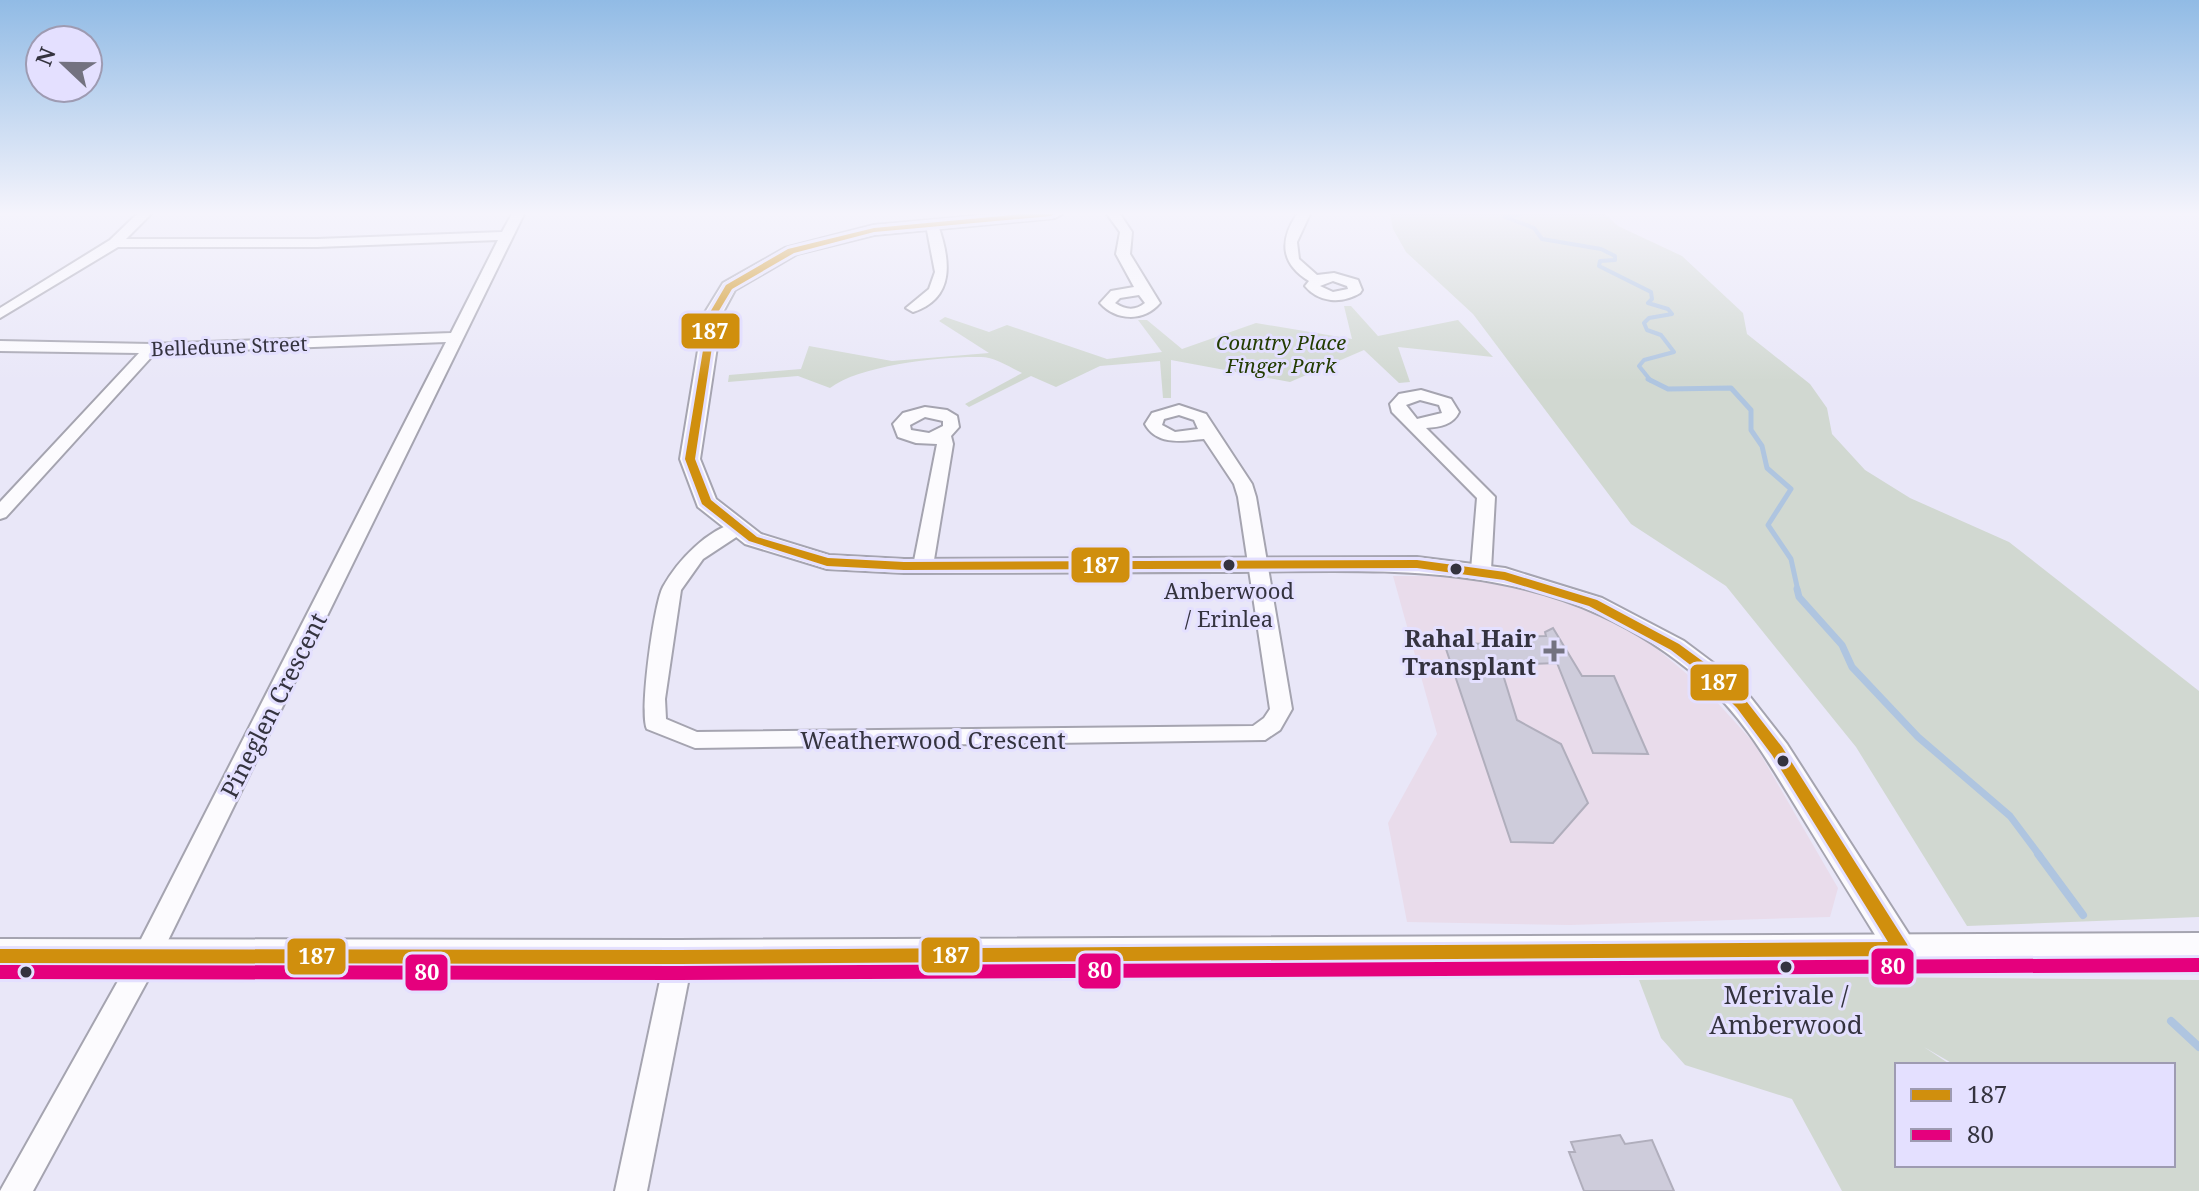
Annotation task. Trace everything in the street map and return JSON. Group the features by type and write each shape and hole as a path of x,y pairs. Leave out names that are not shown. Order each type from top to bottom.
{"main road":[{"path":"0,956 679,957 2199,949"}],"street":[{"path":"0,314 72,270"},
{"name":"Pineglen Crescent","path":"16,1191 146,957 490,270"},
{"path":"757,270 729,287 718,302 702,377 690,459 706,502 753,539 827,562 923,566 1417,564 1481,570 1575,595 1618,613 1662,639 1740,702 1770,739 1901,949"},
{"path":"913,308 934,293 944,270"},
{"path":"1132,270 1143,290"},
{"path":"1303,270 1316,280"},
{"name":"Belledune Street","path":"0,346 151,349 458,337"},
{"path":"0,513 151,349"},
{"path":"1413,424 1486,497 1481,570"},
{"path":"1209,433 1243,484 1257,563"},
{"path":"923,566 945,444 942,435"},
{"name":"Weatherwood Crescent","path":"737,528 696,555 671,590 654,699 655,723 695,740 1257,734 1272,724 1281,709 1257,563"},
{"path":"631,1191 679,957"}],"shaded area":[{"path":"1393,576 1457,576 1513,585 1576,603 1650,643 1706,690 1754,743 1838,888 1830,917 1570,925 1407,922 1388,823 1437,734"}],"green space":[{"path":"1425,270 1697,270 1743,313 1747,334 1810,384 1827,408 1832,434 1865,470 1910,498 2009,542 2199,691 2199,917 1967,926 1856,747 1726,586 1631,524 1473,314"},
{"name":"Country Place Finger Park","path":"1344,306 1351,306 1378,336 1458,320 1493,357 1398,347 1410,382 1399,383 1364,350 1290,382 1171,360 1171,398 1163,398 1160,361 1100,366 1056,387 1031,376 969,407 965,404 1022,373 991,359 965,357 881,368 843,380 830,388 798,376 728,382 729,375 801,369 809,346 892,361 989,353 939,321 945,317 989,332 1007,325 1107,359 1162,352 1138,320 1147,320 1182,349 1256,323 1352,339"},
{"path":"1859,977 2199,980 2199,1191 1842,1191 1792,1099 1685,1065 1661,1038 1639,980"}],"building":[{"path":"1553,628 1582,676 1614,676 1648,754 1593,753 1557,663 1500,665 1517,720 1561,744 1588,803 1553,843 1511,842 1444,643 1493,644 1490,637 1546,636 1545,632"},
{"path":"1620,1135 1625,1144 1652,1140 1674,1191 1584,1191 1569,1152 1575,1152 1571,1142"}],"waterway":[{"path":"1606,270 1651,292 1652,299 1648,303 1668,309 1672,314 1649,318 1644,323 1647,330 1661,335 1674,352 1644,360 1639,366 1650,380"},
{"path":"1650,380 1668,389 1731,388 1751,410 1751,430 1762,446 1767,468 1791,489 1768,525 1791,559 1798,591"},
{"path":"1797,589 1799,597 1842,645 1852,667 1918,737 2010,816 2040,856"},
{"path":"2038,854 2083,915"},
{"path":"2171,1021 2199,1047"}],"transit line":[{"name":"187","path":"759,270 729,287 713,314 690,459 706,502 753,539 827,562 904,566 1417,564 1505,576 1593,603 1675,647 1711,674 1742,705 1777,751 1901,949"},
{"name":"187","path":"0,956 679,957 1901,949"},
{"name":"80","path":"0,972 679,973 2199,965"}],"place":[{"name":"Amberwood / Erinlea","path":"1229,565"},
{"name":"Rahal Hair Transplant","path":"1554,651"},
{"name":"Merivale / Amberwood","path":"1786,967"}]}
